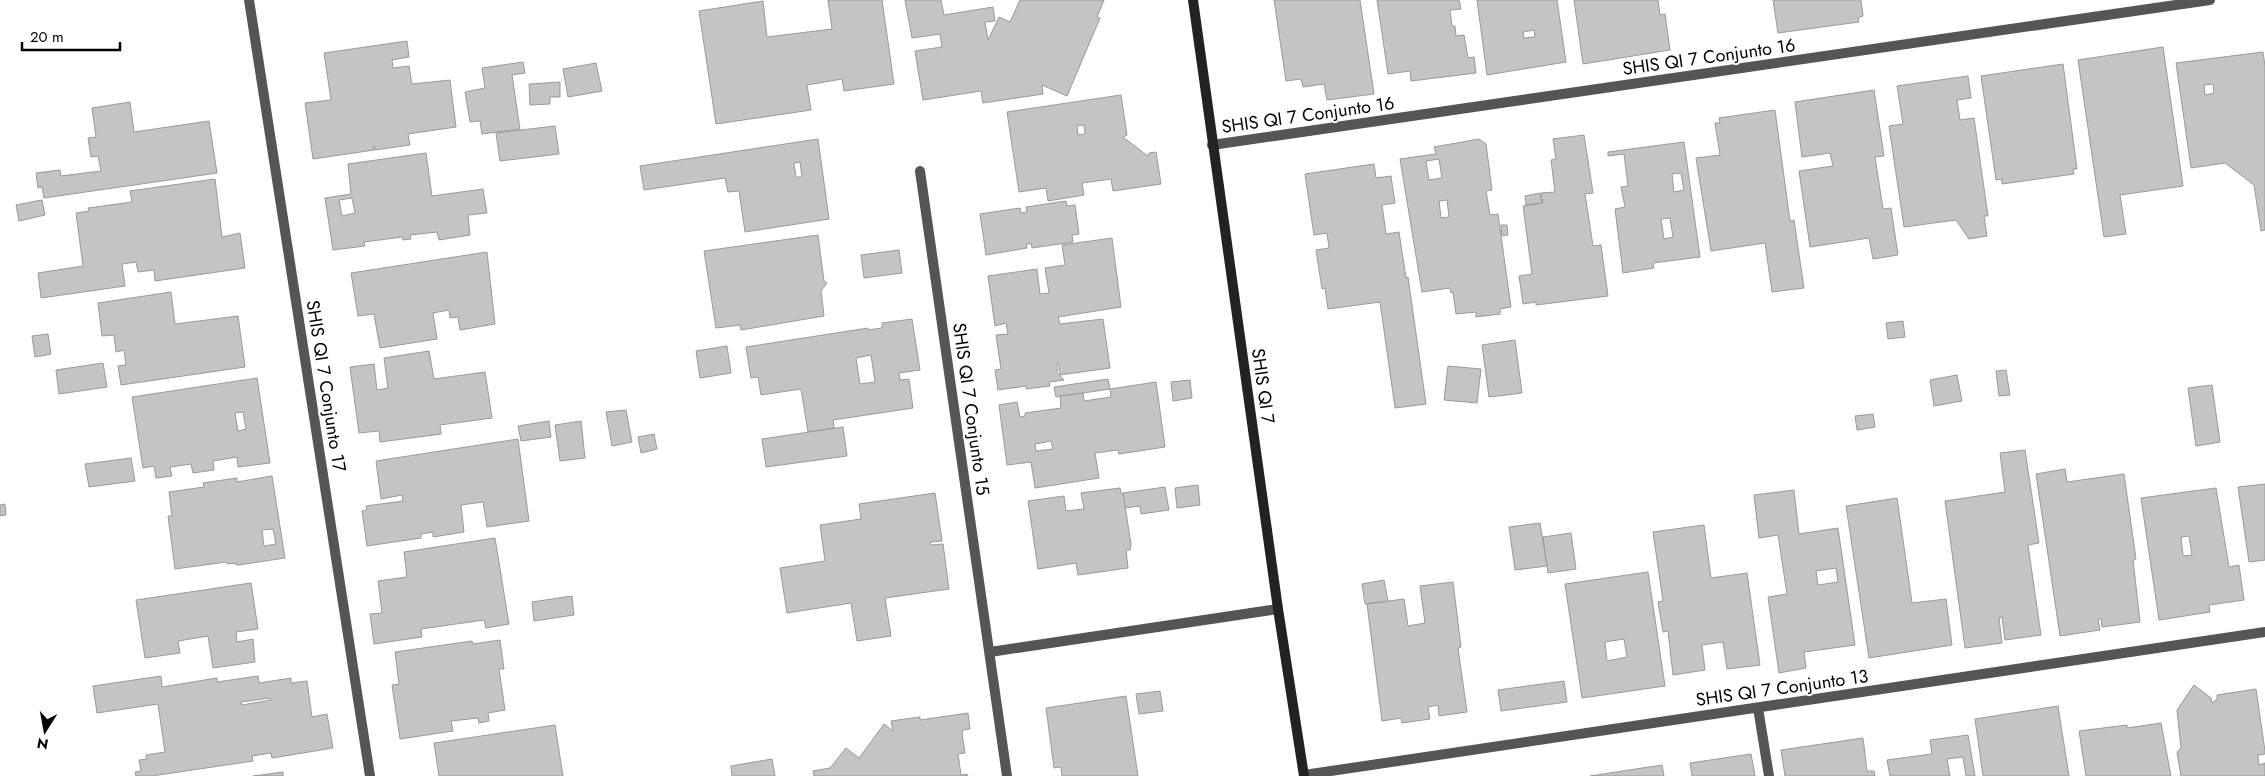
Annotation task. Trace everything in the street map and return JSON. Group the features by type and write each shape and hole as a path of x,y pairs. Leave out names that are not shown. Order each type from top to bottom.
{"street":[{"name":"SHIS QI 7 Conjunto 17","path":"249,0 370,776"},
{"name":"SHIS QI 7","path":"1193,0 1278,609 1304,776"},
{"name":"SHIS QI 7 Conjunto 16","path":"1212,145 2210,0"},
{"name":"SHIS QI 7 Conjunto 15","path":"920,171 1007,776"},
{"path":"990,652 1278,609"},
{"name":"SHIS QI 7 Conjunto 13","path":"1304,776 2265,632"},
{"path":"1758,708 1769,776"}],"building":[{"path":"828,0 882,0 894,84 844,91 842,79 807,85 811,110 716,124 699,11 763,1 767,37 832,29"},
{"path":"905,0 941,0 944,15 993,7 995,21 985,22 988,40 999,17 1010,22 1020,0 1104,0 1097,17 1100,18 1067,96 1042,85 1043,94 983,103 981,91 923,100 915,51 942,47 940,34 912,38"},
{"path":"1274,0 1360,0 1374,94 1327,100 1324,84 1303,87 1301,79 1286,81"},
{"path":"1377,0 1459,0 1461,9 1450,10 1452,26 1455,26 1456,36 1464,35 1468,58 1474,57 1476,73 1411,81 1410,71 1388,74"},
{"path":"1477,0 1557,0 1566,62 1487,75","holes":["1534,30 1535,37 1524,38 1523,32"]},
{"path":"1574,0 1658,0 1660,15 1665,14 1670,50 1583,64"},
{"path":"1773,0 1861,0 1863,16 1858,18 1859,22 1778,33"},
{"path":"407,41 409,57 392,60 393,68 409,66 412,84 450,80 456,127 408,134 410,145 375,150 374,146 374,150 313,159 305,103 331,100 324,53"},
{"path":"2163,47 2183,186 2120,195 2126,234 2104,237 2078,60"},
{"path":"2263,52 2265,66 2265,230 2261,231 2254,185 2225,163 2191,168 2176,63","holes":["2213,84 2214,93 2205,95 2204,85"]},
{"path":"523,62 525,73 512,75 520,129 482,134 480,121 470,122 465,92 485,88 482,68"},
{"path":"596,63 602,91 568,97 563,69"},
{"path":"2063,64 2077,169 2073,169 2074,174 2002,184 2002,179 1996,180 1981,76"},
{"path":"1968,76 1971,98 1957,100 1960,120 1974,118 1988,216 1984,216 1987,236 1969,239 1956,220 1904,227 1889,126 1903,124 1897,86"},
{"path":"560,82 560,97 550,97 550,104 530,105 529,84"},
{"path":"1874,90 1884,156 1875,157 1883,209 1891,208 1898,255 1873,259 1869,238 1810,247 1799,171 1833,166 1830,153 1802,157 1795,102"},
{"path":"1121,95 1127,135 1123,137 1148,156 1149,153 1156,152 1161,184 1113,191 1111,179 1082,183 1084,195 1048,201 1046,188 1019,192 1007,112","holes":["1084,125 1085,134 1078,135 1077,126"]},
{"path":"130,102 134,132 209,121 217,173 44,198 42,187 38,188 36,173 60,170 61,176 101,171 98,156 91,157 88,138 96,137 92,108"},
{"path":"1775,110 1790,221 1794,220 1804,288 1772,292 1765,243 1711,251 1696,158 1720,155 1715,123 1720,123 1719,118"},
{"path":"555,126 559,154 500,161 496,133"},
{"path":"1584,135 1593,193 1585,194 1593,246 1601,245 1608,296 1536,305 1536,302 1523,304 1519,276 1532,274 1523,206 1543,203 1541,193 1555,192 1551,160 1556,159 1553,139"},
{"path":"818,139 829,219 745,232 739,191 728,192 725,178 644,190 640,166","holes":["800,162 802,177 796,177 794,163"]},
{"path":"1479,139 1486,144 1492,190 1486,191 1490,215 1498,214 1511,307 1500,309 1500,314 1476,317 1476,312 1456,314 1453,292 1451,293 1450,288 1422,292 1400,159 1436,154 1434,147","holes":["1439,159 1442,178 1429,180 1426,161","1447,200 1449,217 1441,218 1439,201"]},
{"path":"1684,142 1700,257 1653,263 1654,268 1623,273 1615,209 1625,207 1621,187 1628,186 1624,154 1608,156 1608,152","holes":["1681,173 1684,190 1674,192 1672,174","1670,218 1673,237 1664,239 1661,219"]},
{"path":"426,153 432,196 483,189 487,213 468,215 470,235 439,240 437,232 410,235 411,239 403,240 402,237 364,242 365,246 333,250 325,198 351,194 348,164","holes":["352,198 355,213 342,216 339,200"]},
{"path":"1374,164 1376,178 1391,176 1395,203 1382,205 1386,234 1399,232 1406,278 1408,277 1426,404 1395,408 1380,302 1328,309 1325,288 1322,289 1316,250 1329,248 1327,233 1314,235 1305,174"},
{"path":"215,179 222,237 240,233 245,268 155,281 154,270 138,272 136,262 122,264 125,286 41,298 38,273 83,266 76,213 89,211 88,208 132,202 130,191"},
{"path":"1540,193 1542,203 1526,205 1525,196"},
{"path":"42,200 45,215 19,221 16,205"},
{"path":"1066,201 1067,206 1075,205 1079,234 1072,235 1073,242 1032,248 1031,243 1026,245 1027,248 986,255 980,214 1020,208 1021,213 1027,212 1026,207"},
{"path":"1501,225 1507,225 1508,235 1502,236"},
{"path":"818,235 824,281 827,283 821,291 824,316 741,330 740,325 716,328 704,251"},
{"path":"1112,238 1121,307 1058,317 1060,324 1103,319 1110,368 1060,375 1059,363 1057,364 1058,370 1056,371 1064,380 1049,382 1050,386 1026,389 1026,386 998,390 995,370 1001,369 996,335 1008,334 1006,323 995,326 988,276 1037,269 1040,294 1049,293 1045,268 1065,265 1062,245"},
{"path":"899,250 902,273 864,278 861,255"},
{"path":"487,252 495,324 460,330 458,317 450,318 449,310 433,313 437,339 380,348 374,314 358,316 351,273"},
{"path":"171,292 175,324 238,316 245,367 121,385 118,366 126,365 124,350 116,352 114,335 102,336 98,303"},
{"path":"912,319 920,370 899,373 900,380 909,379 913,408 833,420 834,428 808,432 801,389 761,395 758,377 751,378 746,347 868,328 868,330 882,328 882,323","holes":["871,355 875,382 860,384 856,358"]},
{"path":"1903,321 1905,337 1888,339 1886,323"},
{"path":"48,334 51,354 35,357 32,336"},
{"path":"1515,340 1522,393 1489,397 1482,345"},
{"path":"727,346 731,373 700,378 696,351"},
{"path":"429,351 434,379 485,372 492,418 440,425 441,434 380,442 379,431 359,433 350,367 374,364 377,390 388,388 384,358"},
{"path":"103,363 107,387 59,394 56,370"},
{"path":"1448,366 1481,369 1477,403 1444,400"},
{"path":"2006,370 2010,395 1999,396 1996,371"},
{"path":"1957,375 1962,401 1934,406 1930,380"},
{"path":"257,378 270,463 238,467 237,457 213,461 214,470 193,473 191,464 170,467 172,476 156,478 154,466 143,468 132,397","holes":["243,412 246,429 238,431 235,413"]},
{"path":"1108,379 1110,389 1056,397 1054,387"},
{"path":"1190,380 1192,398 1173,401 1171,382"},
{"path":"1156,382 1165,447 1119,454 1118,450 1095,453 1099,478 1035,488 1031,462 1007,465 999,405 1017,402 1020,417 1025,416 1025,413 1061,408 1060,396 1083,393 1084,401 1111,397 1110,389","holes":["1051,441 1053,449 1036,451 1035,444"]},
{"path":"2212,385 2220,442 2196,446 2188,388"},
{"path":"626,410 632,442 612,446 606,412"},
{"path":"1873,414 1875,427 1857,430 1855,416"},
{"path":"549,421 551,437 521,441 518,426"},
{"path":"581,421 585,458 560,461 555,425"},
{"path":"843,427 847,456 766,467 762,439"},
{"path":"654,434 657,449 641,453 638,437"},
{"path":"518,439 529,521 487,527 483,502 461,505 464,532 433,537 433,532 421,534 421,538 367,546 362,511 367,510 366,506 403,501 402,495 381,499 376,461"},
{"path":"2025,450 2039,543 2028,545 2041,635 2005,640 2002,617 1999,618 2002,643 1965,648 1945,501 2005,492 2000,453"},
{"path":"131,458 135,481 89,487 85,464"},
{"path":"2065,469 2067,482 2124,474 2136,559 2133,560 2140,622 2102,627 2101,619 2098,619 2100,630 2060,636 2036,474"},
{"path":"272,476 285,558 239,565 236,565 236,563 227,564 226,562 175,569 168,516 172,516 169,492 204,487 203,483 237,478 237,482","holes":["273,529 276,544 264,546 262,530"]},
{"path":"2265,484 2265,560 2249,562 2238,487"},
{"path":"1198,485 1200,505 1177,508 1175,488"},
{"path":"1165,487 1169,510 1141,514 1140,506 1125,508 1123,493"},
{"path":"1120,488 1121,493 1123,493 1131,544 1130,550 1126,550 1128,568 1078,575 1076,563 1038,569 1028,501 1064,496 1066,511 1084,509 1081,493"},
{"path":"2216,488 2229,567 2239,565 2244,600 2209,605 2210,612 2159,620 2141,498","holes":["2189,536 2192,555 2183,556 2181,537"]},
{"path":"1794,490 1799,534 1838,528 1855,645 1804,652 1806,668 1779,673 1768,597 1787,594 1778,535 1759,538 1754,495","holes":["1836,568 1838,582 1818,585 1816,571"]},
{"path":"935,493 942,541 930,542 931,545 943,544 949,589 885,598 891,636 857,641 851,603 787,613 780,568 825,561 820,525 861,519 859,504"},
{"path":"1897,498 1912,603 1946,599 1952,645 1869,658 1846,506"},
{"path":"5,504 6,515 0,516 0,505"},
{"path":"1540,523 1547,566 1515,570 1509,527"},
{"path":"1704,525 1711,578 1747,573 1760,665 1727,669 1723,642 1702,645 1705,670 1673,675 1668,631 1663,632 1658,602 1663,601 1653,532"},
{"path":"1571,533 1576,569 1548,573 1543,537"},
{"path":"495,538 509,624 486,628 484,620 421,629 422,637 374,644 370,614 382,613 378,581 407,577 404,552"},
{"path":"1648,572 1665,686 1582,698 1565,584","holes":["1624,639 1627,657 1607,661 1605,642"]},
{"path":"1384,580 1388,601 1365,604 1362,584"},
{"path":"1453,582 1461,647 1458,648 1467,712 1439,716 1438,705 1428,707 1430,719 1402,723 1401,718 1382,721 1367,604 1404,599 1408,626 1425,623 1420,586"},
{"path":"251,583 258,629 236,632 237,642 253,639 255,662 213,668 208,636 178,641 180,653 145,658 136,600"},
{"path":"572,596 574,615 534,621 532,602"},
{"path":"500,640 504,669 499,669 505,710 488,713 489,721 479,723 478,718 451,721 453,731 400,739 392,685 399,684 395,652 472,641 473,644"},
{"path":"161,676 162,687 217,678 217,682 258,676 259,683 291,678 291,683 307,681 312,717 327,714 333,748 272,758 271,753 252,756 253,761 152,776 136,776 135,772 141,771 139,760 147,759 146,755 165,752 158,704 97,713 93,686","holes":["270,698 271,700 242,705 241,702"]},
{"path":"1564,681 1567,702 1501,711 1498,690"},
{"path":"2194,685 2211,698 2212,703 2217,699 2217,695 2256,689 2265,751 2265,754 2258,755 2259,765 2265,763 2265,776 2181,776 2177,752 2181,748 2177,710"},
{"path":"1160,691 1163,711 1139,714 1136,694"},
{"path":"1126,696 1138,776 1062,776 1061,767 1054,768 1046,708"},
{"path":"2058,706 2069,776 1983,776 1975,719"},
{"path":"968,713 970,729 963,730 962,733 965,753 958,754 961,775 967,774 968,776 814,776 813,771 830,768 846,748 859,758 884,724 893,731 891,721 920,717 920,720"},
{"path":"2161,723 2171,776 2086,776 2079,731 2127,725 2127,728"},
{"path":"555,725 563,776 439,776 434,743"},
{"path":"1968,735 1975,776 1966,776 1963,757 1947,759 1950,776 1890,776 1887,760 1932,754 1930,740"},
{"path":"1863,738 1867,771 1874,771 1875,776 1785,776 1781,750"},
{"path":"1751,754 1755,776 1692,776 1690,763"},
{"path":"772,759 775,776 732,776 731,766"},
{"path":"1662,765 1664,776 1590,776"},
{"path":"283,772 283,776 253,776"}]}
